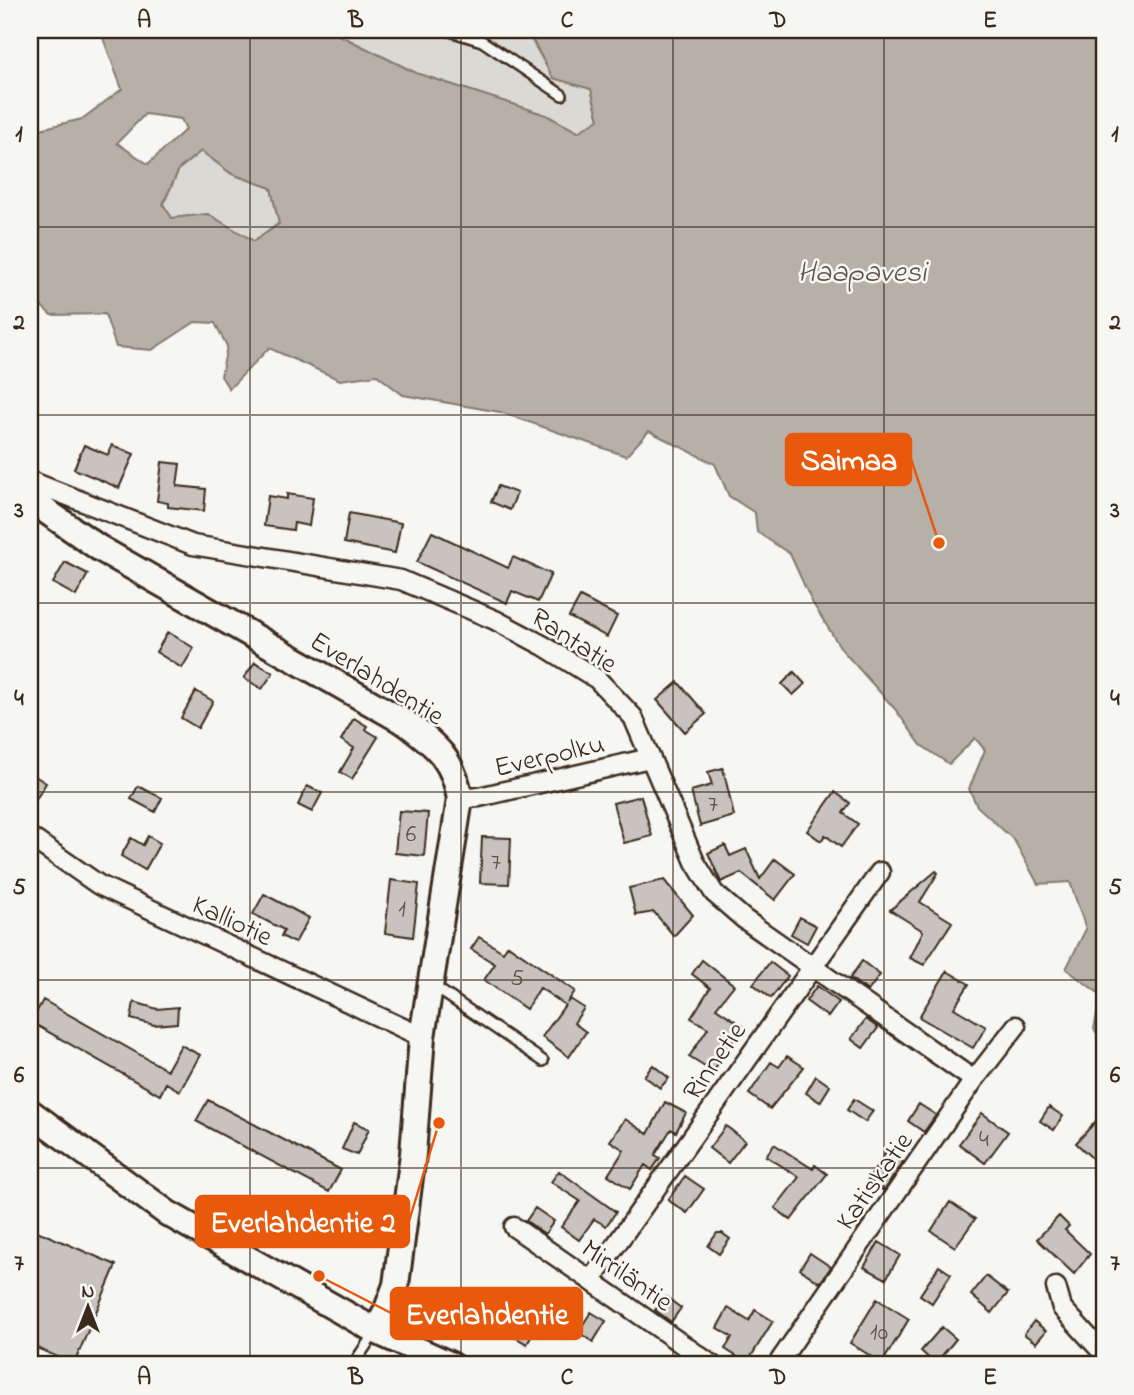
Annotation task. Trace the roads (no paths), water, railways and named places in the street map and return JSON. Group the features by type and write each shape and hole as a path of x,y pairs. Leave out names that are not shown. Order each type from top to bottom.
{"street":[{"name":"Rantatie","path":"30,481 193,545 401,580 495,620 597,679 634,717 695,862 714,893 744,919 974,1080"},
{"name":"Everlahdentie","path":"30,496 49,513 99,548 414,729 431,741 446,758 457,779 460,799 422,1037 413,1154 396,1285 376,1331"},
{"name":"Everpolku","path":"460,799 650,758"},
{"name":"Kalliotie","path":"30,837 99,885 422,1037"},
{"name":"Rinnetie","path":"591,1280 880,872"},
{"name":"Katiskatie","path":"777,1365 974,1080 1016,1026"},
{"path":"30,1112 167,1213 376,1331 451,1365"},
{"name":"Mirriläntie","path":"514,1227 712,1365"},
{"path":"1056,1287 1062,1308 1104,1354"}],"lane":[{"path":"447,30 482,41 562,94"},
{"path":"430,984 542,1061"},
{"path":"353,1365 376,1331"}],"water":[{"name":"Haapavesi","path":"100,30 329,30 416,73 546,115 578,132 599,119 591,89 553,78 532,39 521,30 1104,30 1104,1044 1094,1029 1101,995 1066,969 1086,929 1070,882 1038,884 1014,840 977,806 969,789 985,750 975,738 949,764 921,745 895,709 842,650 812,602 790,554 757,532 755,513 729,496 715,464 649,431 626,456 500,412 403,395 377,375 340,380 269,348 229,389 221,376 227,346 215,323 195,322 152,350 116,347 105,314 51,315 34,299 37,273 30,267 30,137 36,130 82,119 122,89","holes":["145,114 181,119 186,129 148,164 117,143","201,151 232,174 271,188 279,224 254,241 208,214 172,218 163,204 179,169"]}],"place":[{"name":"Saimaa","path":"939,543"},
{"name":"Everlahdentie 2","path":"439,1123"},
{"name":"Everlahdentie","path":"319,1276"}]}
